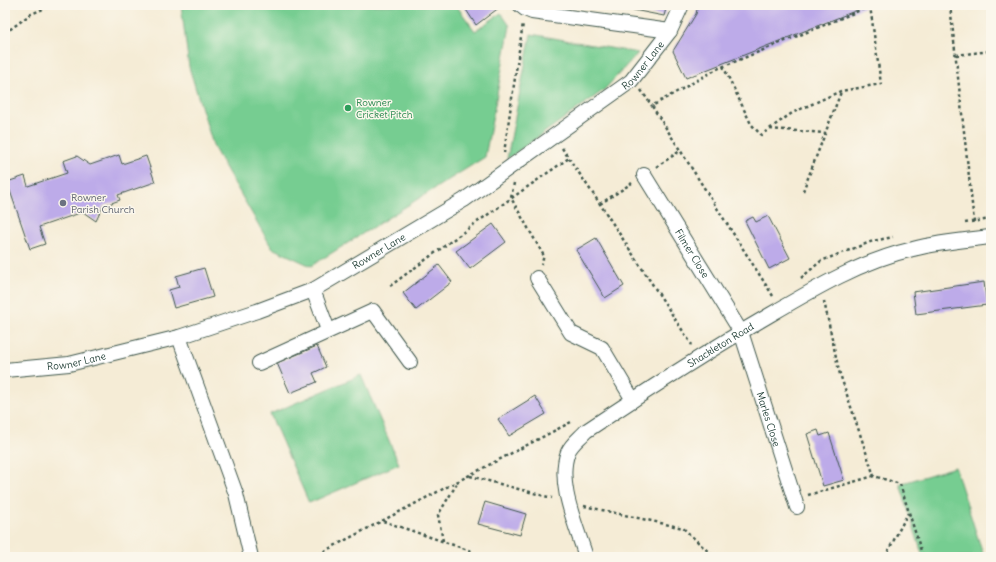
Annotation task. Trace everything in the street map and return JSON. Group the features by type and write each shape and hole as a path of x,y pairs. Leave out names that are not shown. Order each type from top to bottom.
{"street":[{"name":"Rowner Lane","path":"5,370 69,364 179,337 257,311 313,290 464,200 631,81 670,31 682,5"},
{"path":"523,7 532,12 670,31"},
{"name":"Filmer Close","path":"644,175 740,332"},
{"name":"Shackleton Road","path":"586,557 566,492 564,471 568,451 586,431 740,332 821,285 874,262 912,249 952,241 991,237"},
{"path":"537,278 571,333 602,348 633,400"},
{"path":"313,290 328,330"},
{"path":"259,363 372,311 410,362"},
{"name":"Marles Close","path":"740,332 795,503"},
{"path":"179,337 236,494 251,557"}],"path":[{"path":"5,33 31,14 53,5"},
{"path":"950,5 976,238"},
{"path":"723,66 751,124 761,135 792,113 841,91 881,84 871,6 723,66 652,106 781,308"},
{"path":"513,186 501,174 523,7"},
{"path":"956,55 991,51"},
{"path":"804,191 841,91"},
{"path":"770,129 826,132"},
{"path":"554,136 700,358"},
{"path":"390,286 569,158"},
{"path":"512,198 544,256 537,278"},
{"path":"821,285 839,371 874,476"},
{"path":"313,557 580,417"},
{"path":"470,476 569,502 683,528 714,557"},
{"path":"795,503 874,476 900,484 923,557"},
{"path":"443,541 438,515 458,482"},
{"path":"885,557 909,513"},
{"path":"383,521 471,550 477,557"}],"green space":[{"name":"Rowner Cricket Pitch","path":"181,5 456,5 475,31 501,13 510,26 485,157 311,266 272,248 214,148 189,67"},
{"path":"531,34 638,53 604,90 507,159"},
{"path":"361,375 399,464 309,503 270,414"},
{"path":"955,467 984,557 923,557 900,484"}],"building":[{"path":"463,5 498,5 500,7 476,25"},
{"path":"608,5 667,5 664,16"},
{"path":"698,5 870,5 686,78 673,51 696,14"},
{"name":"Rowner Parish Church","path":"119,155 122,164 146,156 155,182 118,195 120,200 103,206 96,221 83,212 39,227 45,244 30,249 7,182 25,176 28,186 67,173 63,161 77,156 90,165"},
{"path":"768,216 790,258 769,269 745,221 753,217 756,222"},
{"path":"493,224 506,242 470,269 456,251"},
{"path":"596,238 624,286 605,298 576,250"},
{"path":"439,265 452,282 416,310 403,293"},
{"path":"204,268 213,297 174,308 169,290 179,287 176,276"},
{"path":"984,282 987,305 916,314 913,292"},
{"path":"317,346 326,367 313,373 317,382 290,393 277,363"},
{"path":"535,396 546,414 509,436 498,419"},
{"path":"818,430 820,436 829,433 844,480 823,486 807,434"},
{"path":"485,502 526,514 520,535 478,524"}],"place":[{"name":"Rowner Cricket Pitch","path":"348,108"},
{"name":"Rowner Parish Church","path":"63,203"}]}
